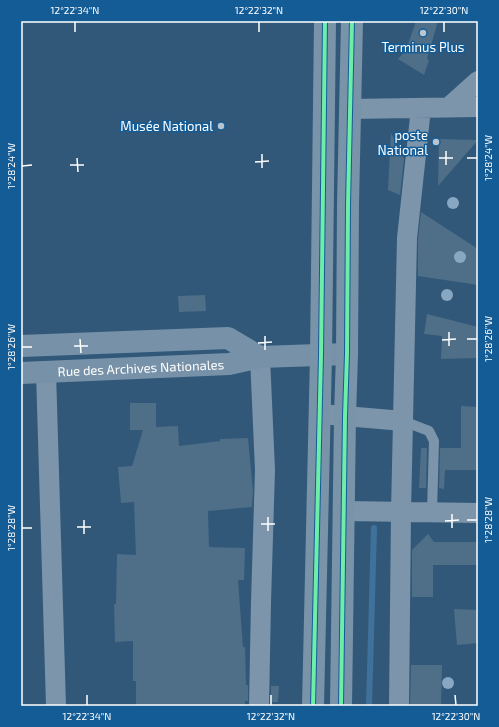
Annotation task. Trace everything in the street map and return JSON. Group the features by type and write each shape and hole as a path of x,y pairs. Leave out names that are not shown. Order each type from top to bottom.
{"main road":[{"path":"313,706 321,355 325,21"},
{"path":"341,706 352,21"}],"street":[{"path":"449,107 478,81"},
{"path":"350,109 478,106"},
{"path":"399,706 401,512 407,238 421,108"},
{"name":"Rue des Archives Nationales","path":"21,346 228,338 260,357"},
{"name":"Rue des Archives Nationales","path":"21,373 229,364 260,357 347,354"},
{"path":"259,706 265,470 260,357"},
{"path":"46,372 56,706"},
{"path":"319,414 403,421"},
{"path":"344,511 478,513"}],"lane":[{"path":"403,421 429,431 434,440 432,512"}],"building":[{"path":"416,21 438,21 424,75 398,59 406,50"},
{"path":"391,133 404,159 400,195 388,190"},
{"path":"439,139 478,140 438,186"},
{"path":"421,212 478,249 478,285 418,276 418,239"},
{"path":"205,295 206,311 179,312 178,296"},
{"path":"427,314 478,327 478,358 441,359 442,336 424,334"},
{"path":"130,403 156,403 156,427 178,426 179,446 220,441 220,439 248,438 253,491 252,507 208,511 209,547 245,548 244,580 238,580 243,647 245,647 246,685 248,685 248,701 245,701 245,706 136,706 136,681 133,681 133,641 115,642 114,604 116,604 117,554 136,555 134,502 121,503 118,467 132,466 143,430 130,430"},
{"path":"461,406 478,407 478,470 445,470 444,489 439,488 440,448 461,448"},
{"path":"421,448 427,448 426,488 419,488"},
{"path":"428,534 434,542 478,542 478,565 433,565 433,597 412,597 412,550"},
{"path":"454,609 478,610 478,643 457,645"},
{"path":"411,665 442,665 441,706 410,706"},
{"path":"271,686 279,686 278,702 271,702"}],"waterway":[{"path":"369,706 374,528"}],"cycle path":[{"path":"313,706 321,355 325,21"},
{"path":"341,706 352,21"}],"place":[{"name":"Terminus Plus","path":"423,33"},
{"name":"Musée National","path":"221,126"},
{"name":"poste National","path":"436,142"}]}
